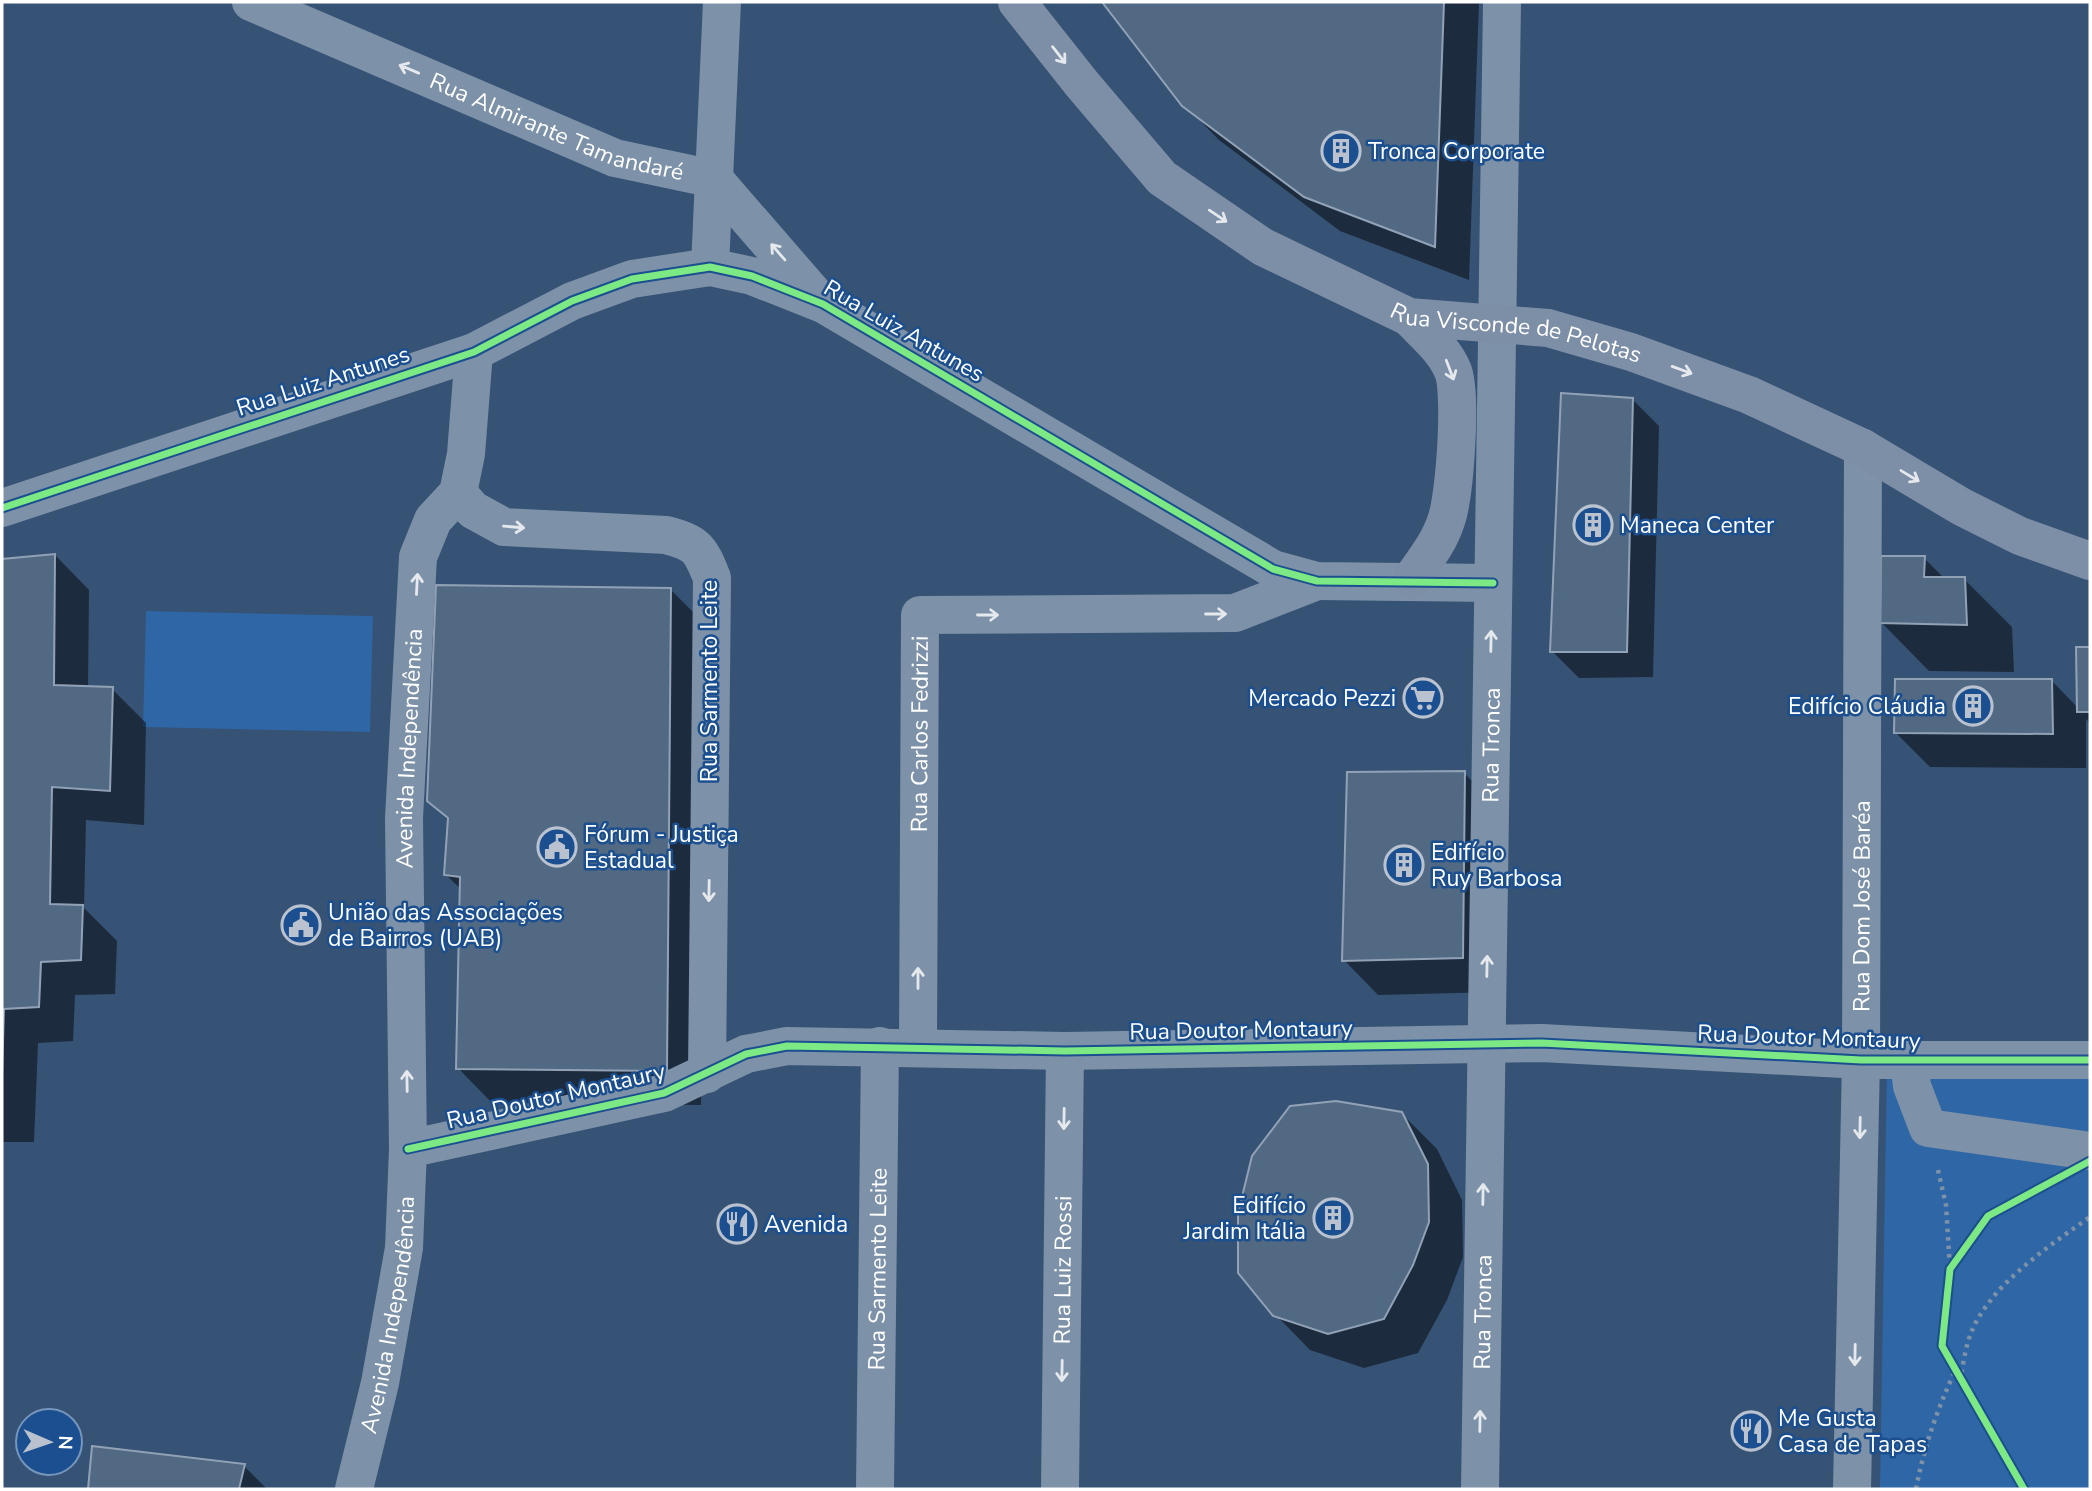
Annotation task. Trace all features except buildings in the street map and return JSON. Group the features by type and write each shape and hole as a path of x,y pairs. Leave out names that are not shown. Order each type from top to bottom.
{"main road":[{"name":"Rua Visconde de Pelotas","path":"1017,2 1162,178 1263,247 1409,317 1548,328 1631,352 1749,395 1863,448 1962,507 2008,530 2090,561"},
{"path":"1409,317 1441,349 1454,373 1456,393 1454,464 1447,519 1435,545 1411,580"}],"street":[{"name":"Rua Almirante Tamandaré","path":"251,2 615,158 714,179 823,304"},
{"path":"710,267 722,2"},
{"name":"Rua Tronca","path":"1479,1489 1502,2"},
{"name":"Rua Luiz Antunes","path":"2,508 474,352 572,302 632,279 710,267 752,276 823,304 1273,569 1317,581 1493,583"},
{"path":"458,493 466,454 474,352"},
{"name":"Rua Dom José Baréa","path":"1852,1489 1861,1060 1863,448"},
{"name":"Rua Sarmento Leite","path":"458,493 473,510 504,527 666,535 691,541 703,555 712,578 707,1074"},
{"name":"Avenida Independência","path":"354,1489 380,1383 404,1248 408,1149 404,818 418,557 433,520 458,493"},
{"name":"Rua Carlos Fedrizzi","path":"918,1046 920,615 1235,613 1317,581"},
{"name":"Rua Doutor Montaury","path":"408,1149 664,1093 746,1054 787,1045 1065,1051 1542,1044 1861,1060 2090,1060"},
{"name":"Rua Sarmento Leite","path":"876,1489 880,1046"},
{"name":"Rua Luiz Rossi","path":"1060,1489 1065,1051"},
{"path":"1909,1061 1912,1086 1928,1128 2090,1151"}],"path":[{"path":"1928,1128 1946,1205 1950,1269 1948,1282"},
{"path":"1960,1381 1971,1332 1995,1295 2030,1261 2090,1217"},
{"path":"1950,1269 1958,1258"},
{"path":"1951,1363 1967,1393"},
{"path":"1916,1489 1922,1457 1935,1415 1955,1371"}],"shaded area":[{"path":"146,611 373,616 370,732 143,727"},
{"path":"1887,1060 2090,1064 2090,1489 1880,1489"}],"cycle path":[{"path":"2,508 474,352 572,301 632,279 710,267 752,276 823,304 1273,569 1317,581 1493,583"},
{"path":"408,1149 664,1093 746,1054 787,1046 1065,1051 1542,1043 1861,1060 2090,1060"},
{"path":"2024,1489 1942,1346 1950,1269 1988,1216 2090,1161"}],"place":[{"name":"Tronca Corporate","path":"1341,151"},
{"name":"Maneca Center","path":"1593,525"},
{"name":"Mercado Pezzi","path":"1423,698"},
{"name":"Edifício Cláudia","path":"1973,706"},
{"name":"Fórum - Justiça Estadual","path":"557,847"},
{"name":"Edifício Ruy Barbosa","path":"1404,865"},
{"name":"União das Associações de Bairros (UAB)","path":"301,925"},
{"name":"Edifício Jardim Itália","path":"1333,1218"},
{"name":"Avenida","path":"737,1224"},
{"name":"Me Gusta Casa de Tapas","path":"1751,1431"}]}
